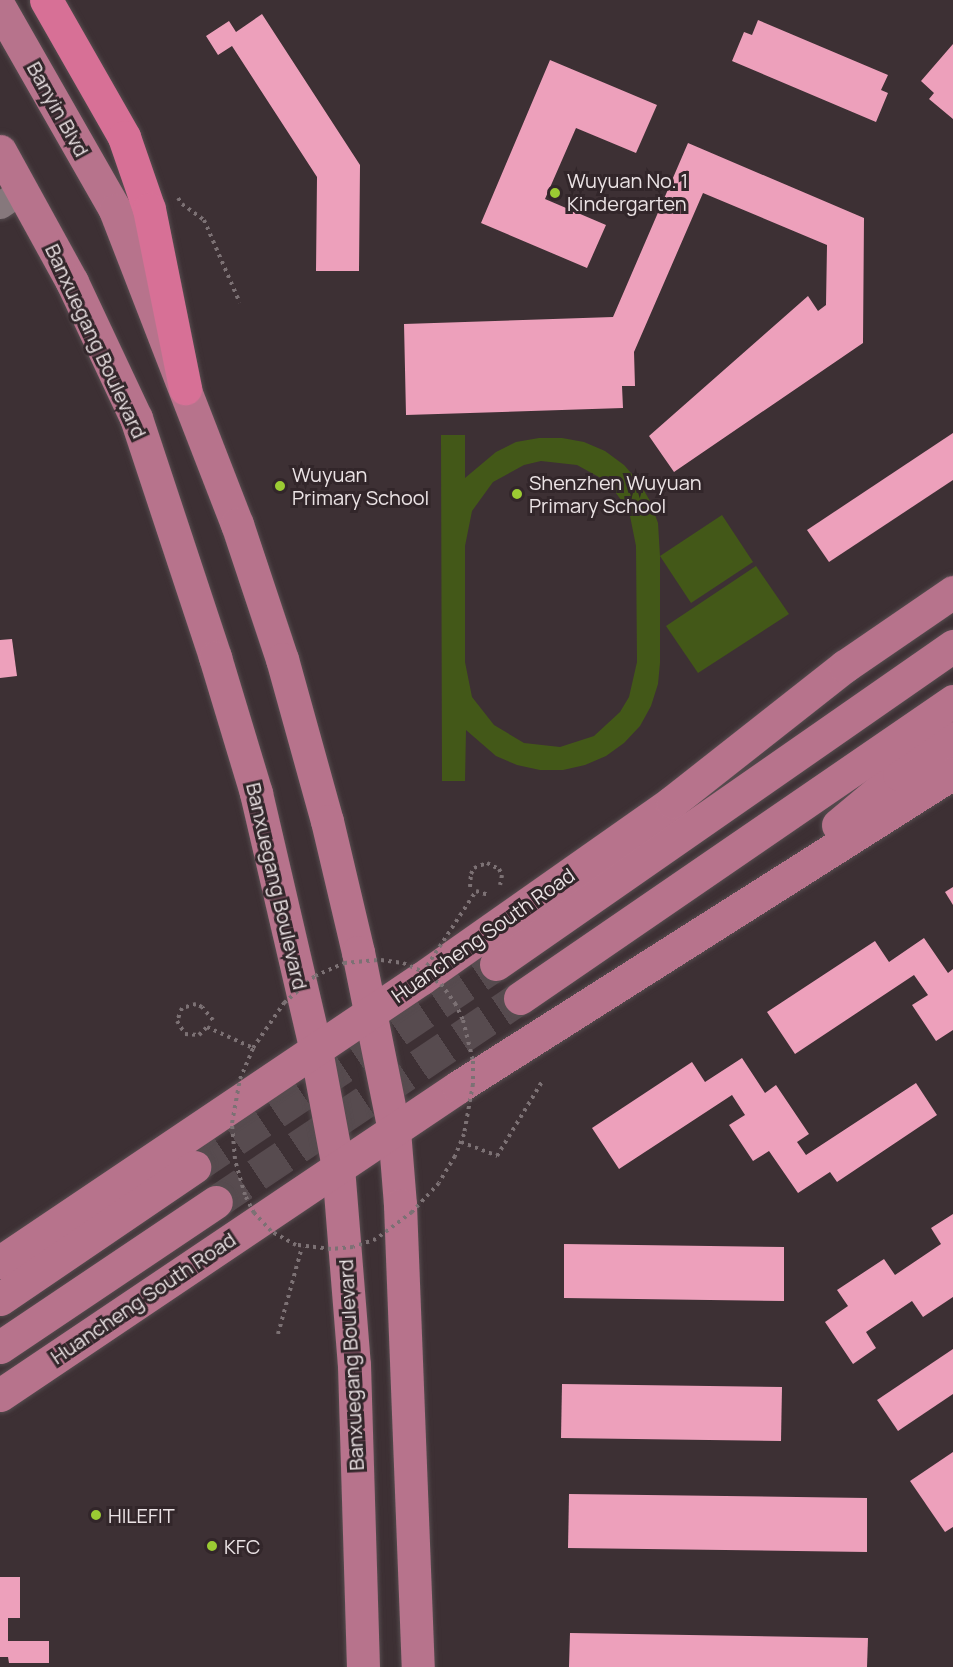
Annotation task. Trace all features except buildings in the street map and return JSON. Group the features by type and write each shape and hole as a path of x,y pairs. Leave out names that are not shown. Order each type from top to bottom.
{"highway":[{"path":"46,0 124,137 149,209 185,388"}],"main road":[{"name":"Banyin Blvd","path":"0,8 115,210 185,388"},
{"name":"Banxuegang Boulevard","path":"0,151 11,198 72,282 136,418 215,657 256,793 316,1050 338,1167 354,1365 363,1667"},
{"path":"185,388 237,524 282,659 327,821 371,1014 394,1130 400,1205 418,1667"},
{"name":"Huancheng South Road","path":"0,1262 371,1014 672,802 845,666 953,592"},
{"path":"845,666 953,606"},
{"name":"Huancheng South Road","path":"496,964 953,646"},
{"path":"520,998 953,701"},
{"path":"738,909 899,774 953,738"},
{"name":"Huancheng South Road","path":"0,1395 394,1130 953,773"},
{"path":"0,1299 194,1167"},
{"name":"Huancheng South Road","path":"0,1347 216,1202"}],"path":[{"path":"204,220 240,303"},
{"path":"423,972 476,891 487,895 499,888 502,875 494,865 480,864 471,874 470,887"},
{"path":"381,960 403,963 423,972 441,984 455,1003 470,1044 473,1061 472,1084 461,1142 439,1183 412,1212 392,1228 353,1247 303,1247 271,1231 254,1213 235,1159 232,1123 240,1079 253,1048 284,1003 315,976 344,963 381,960"},
{"path":"213,1020 202,1007 195,1004 182,1008 178,1013 177,1021 185,1034 199,1035 207,1027 253,1048"},
{"path":"461,1142 497,1156 543,1080"},
{"path":"278,1334 303,1247"}],"green space":[{"path":"441,435 465,435 465,478 496,452 516,442 539,438 562,438 584,442 605,451 624,465 639,482 650,501 658,523 660,556 658,684 651,706 640,726 624,743 606,756 585,765 563,770 540,770 517,765 496,756 466,730 465,781 442,781","holes":["541,461 577,465 608,482 629,511 636,546 637,662 629,697 620,712 594,736 560,747 524,743 494,725 472,697 465,662 465,546 472,511 493,482 524,465"]},
{"path":"722,515 753,562 691,603 660,556"},
{"path":"756,566 789,614 698,673 666,626"}],"tunnel":[{"path":"194,1167 496,964"},
{"path":"216,1202 520,998"}],"place":[{"name":"Wuyuan No. 1 Kindergarten","path":"555,193"},
{"name":"Wuyuan Primary School","path":"280,486"},
{"name":"Shenzhen Wuyuan Primary School","path":"517,494"},
{"name":"HILEFIT","path":"96,1515"},
{"name":"KFC","path":"212,1546"}]}
